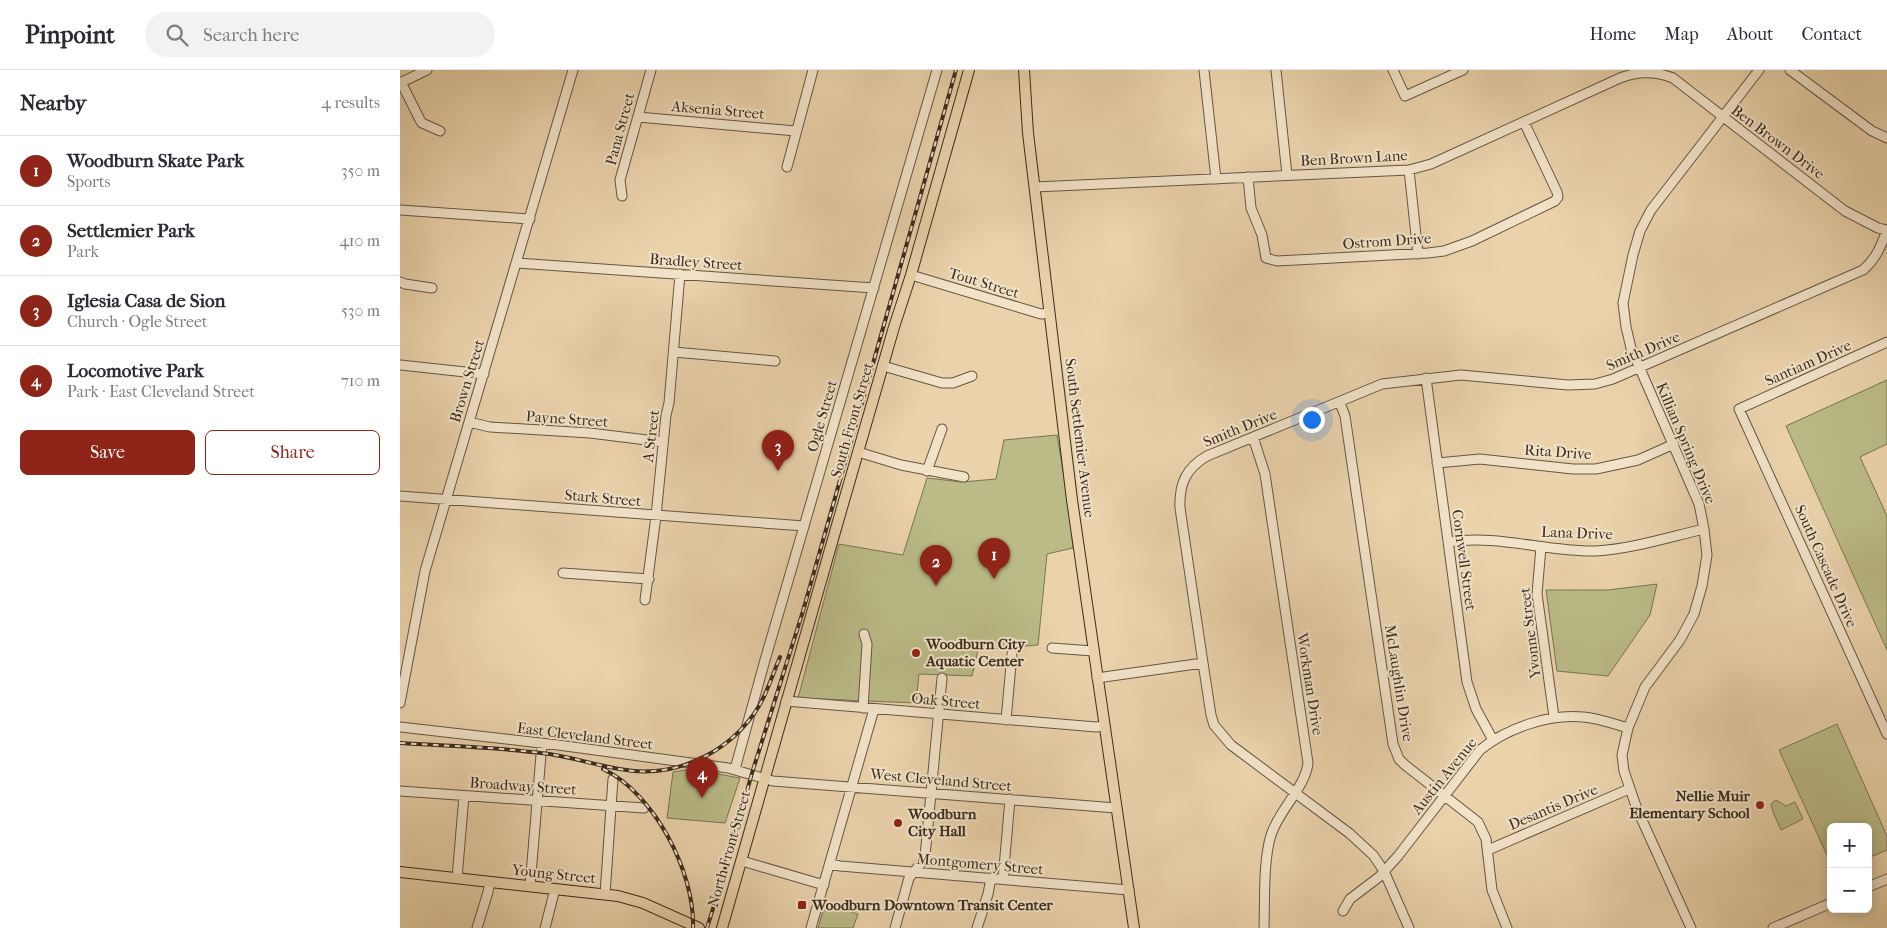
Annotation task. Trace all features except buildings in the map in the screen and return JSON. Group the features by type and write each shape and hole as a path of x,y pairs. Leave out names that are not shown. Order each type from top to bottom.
{"main road":[{"name":"South Front Street","path":"765,778 969,70"},
{"name":"South Settlemier Avenue","path":"1024,70 1049,313 1072,500 1134,928"},
{"name":"North Front Street","path":"722,928 765,778"},
{"name":"Young Street","path":"400,872 604,894 635,900 700,928"}],"street":[{"path":"427,70 401,82 422,123 440,131"},
{"name":"Brown Street","path":"400,703 402,680 423,578 573,70"},
{"name":"Pana Street","path":"622,196 620,180 651,70"},
{"path":"787,167 813,70"},
{"name":"Ogle Street","path":"735,769 937,70"},
{"path":"1204,70 1216,179"},
{"path":"1276,70 1287,175"},
{"path":"1393,70 1405,96 1463,70"},
{"name":"Killian Spring Drive","path":"1691,928 1629,789 1622,755 1628,728 1646,687 1680,640 1694,614 1702,586 1707,554 1700,504 1631,348 1623,303 1636,243 1651,210 1759,70"},
{"path":"1790,70 1872,131 1887,138"},
{"name":"Ben Brown Lane","path":"1035,187 1409,170 1431,164 1629,75 1655,71"},
{"name":"Ben Brown Drive","path":"1655,71 1673,78 1845,211 1878,228 1887,230"},
{"name":"Aksenia Street","path":"638,117 796,131"},
{"name":"Ostrom Drive","path":"1248,177 1251,208 1262,235 1266,258 1277,261 1444,251 1552,204 1558,197 1524,122"},
{"path":"1409,170 1418,254"},
{"path":"400,210 530,220"},
{"name":"Smith Drive","path":"1409,928 1384,871 1377,859 1363,844 1231,745 1217,730 1211,715 1180,508 1181,487 1186,473 1201,459 1382,384 1461,375 1568,385 1604,382 1863,270 1878,253 1887,230"},
{"name":"Bradley Street","path":"517,263 874,288"},
{"name":"A Street","path":"645,600 674,352 680,274"},
{"name":"Tout Street","path":"911,275 1041,314 1049,313"},
{"path":"400,282 432,288"},
{"name":"Santiam Drive","path":"1739,409 1887,342"},
{"path":"674,352 775,361"},
{"path":"400,365 484,374"},
{"path":"883,366 942,383 953,383 972,376"},
{"name":"Cornwell Street","path":"1426,378 1467,682 1476,709 1493,740"},
{"name":"McLaughlin Drive","path":"1340,403 1345,416 1393,744 1405,765 1478,822 1486,840 1492,890 1507,928"},
{"name":"South Cascade Drive","path":"1739,409 1887,734"},
{"name":"Payne Street","path":"469,422 490,427 590,433 663,442"},
{"path":"927,471 942,429"},
{"name":"Workman Drive","path":"1253,438 1265,474 1307,757 1304,777 1277,820 1269,844 1264,928"},
{"name":"Rita Drive","path":"1437,463 1480,459 1573,469 1596,469 1619,466 1638,460 1674,444"},
{"path":"858,452 927,471 964,477"},
{"name":"Stark Street","path":"400,496 804,526"},
{"name":"Lana Drive","path":"1448,542 1476,539 1587,550 1617,548 1704,529"},
{"name":"Yvonne Street","path":"1540,546 1538,594 1554,717"},
{"path":"563,572 648,579"},
{"path":"863,708 867,644 864,634"},
{"path":"1052,648 1093,651"},
{"path":"1006,720 1012,654"},
{"path":"1097,678 1203,663"},
{"path":"895,928 908,881 925,856 942,678"},
{"name":"Oak Street","path":"786,701 1006,720 1104,726"},
{"path":"812,928 874,709"},
{"name":"Austin Avenue","path":"1343,911 1350,899 1384,871 1398,856 1480,750 1493,740 1521,727 1554,717 1584,717 1628,728"},
{"name":"East Cleveland Street","path":"400,727 542,743 735,769 765,778"},
{"path":"530,886 542,743"},
{"name":"West Cleveland Street","path":"765,778 774,781 1116,808"},
{"path":"604,894 612,779"},
{"name":"Desantis Drive","path":"1488,850 1629,789"},
{"name":"Broadway Street","path":"400,791 644,808"},
{"path":"457,878 464,796"},
{"path":"1004,880 1010,799"},
{"path":"742,861 824,885"},
{"name":"Montgomery Street","path":"830,864 1129,890"},
{"path":"976,928 988,894 991,878"},
{"path":"1872,885 1887,878"},
{"path":"477,928 490,882"},
{"path":"545,928 555,889"},
{"path":"1774,928 1827,905"}],"green space":[{"path":"1887,380 1887,444 1860,457 1887,516 1887,650 1786,426"},
{"path":"1057,435 1070,513 1073,548 1047,554 1038,645 978,650 972,676 919,674 916,703 798,698 839,544 903,555 927,478 962,482 996,479 1004,440"},
{"path":"1657,584 1650,615 1608,676 1557,671 1546,590 1608,590"},
{"path":"1837,724 1887,836 1887,850 1872,856 1872,823 1827,823 1827,855 1779,750"},
{"path":"691,769 740,778 725,823 667,818 673,772"},
{"path":"1774,801 1778,801 1786,806 1795,802 1803,819 1781,830 1771,804"},
{"path":"825,904 858,914 853,928 818,928"}],"railway":[{"path":"707,928 752,773 803,611 956,70"},
{"path":"400,743 541,753 634,771 671,769 689,764 706,756 736,735 759,706 780,657"},
{"path":"603,769 622,780 639,796 668,836 679,859 687,883 692,906 693,928"}],"place":[{"name":"Iglesia Casa de Sion","path":"778,471"},
{"name":"Woodburn Skate Park","path":"994,579"},
{"name":"Settlemier Park","path":"936,586"},
{"name":"Woodburn City Aquatic Center","path":"916,653"},
{"name":"Locomotive Park","path":"702,798"},
{"name":"Nellie Muir Elementary School","path":"1760,805"},
{"name":"Woodburn City Hall","path":"898,823"},
{"name":"Woodburn Downtown Transit Center","path":"802,905"}]}
